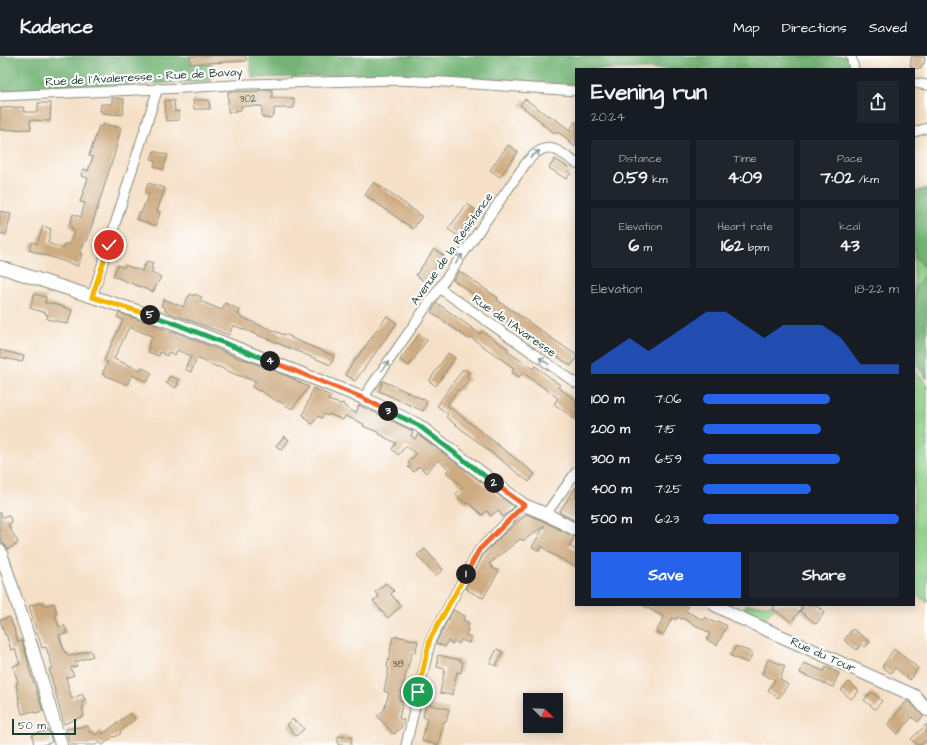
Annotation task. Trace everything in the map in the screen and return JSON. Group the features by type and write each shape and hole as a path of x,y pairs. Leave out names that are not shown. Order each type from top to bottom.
{"street":[{"path":"851,56 854,68"},
{"name":"Rue de l'Avaleresse - Rue de Bavay","path":"0,96 249,84 394,80 575,90"},
{"path":"915,82 927,85"},
{"path":"92,297 158,88"},
{"path":"915,132 927,128"},
{"name":"Avenue de la Résistance","path":"363,398 533,154 542,149 550,148 557,150 575,162"},
{"path":"0,266 171,322 363,398 418,425 524,505 546,514 575,529"},
{"name":"Rue de l'Avaresse","path":"439,288 575,382"},
{"path":"546,514 575,473"},
{"path":"406,745 430,639 479,550 524,505"},
{"path":"0,550 33,651 61,745"},
{"name":"Rue du Tour","path":"717,606 738,617 915,696 927,710"}],"green space":[{"path":"0,56 213,56 210,81 0,91"},
{"path":"249,56 850,56 853,68 575,68 575,85 445,76 395,75 252,78"},
{"path":"927,188 927,270 915,256 915,192"},
{"path":"915,256 927,270 915,289"},
{"path":"927,270 927,379 915,363 915,289"},
{"path":"915,370 927,385 927,602 915,594"},
{"path":"745,606 774,606 765,619 744,608"}],"building":[{"path":"190,56 246,56 246,61 190,64"},
{"path":"912,56 925,57 924,64 922,64 921,69 912,68 912,66 910,66"},
{"path":"272,90 272,98 294,98 294,108 274,108 274,115 270,118 262,117 262,106 241,106 241,110 236,110 236,112 228,112 228,92"},
{"path":"112,98 124,99 123,115 102,113 102,111 100,111 101,104 112,104"},
{"path":"525,99 570,130 575,122 575,146 558,132 556,134 542,124 543,123 520,105"},
{"path":"174,100 175,112 179,111 179,120 166,121 165,101"},
{"path":"193,100 209,100 210,109 194,109"},
{"path":"38,103 51,103 50,121 30,120 31,129 0,130 0,108 23,107 24,112 38,112"},
{"path":"103,124 121,128 87,241 85,241 80,254 82,254 78,266 29,250 32,242 37,244 43,226 51,229 48,243 63,249 65,243 69,245 75,231 71,230 72,227 69,226 73,214 81,217 85,203 80,202 88,178 81,176 83,169 88,171 93,157 89,156 99,126 103,127"},
{"path":"508,145 518,152 500,177 490,170"},
{"path":"154,151 168,155 163,170 154,166 155,160 151,159"},
{"path":"555,159 569,168 568,171 571,173 566,179 549,168"},
{"path":"374,182 422,216 413,229 365,195"},
{"path":"148,183 165,188 157,211 160,212 156,226 136,219 139,212 141,213 149,194 145,193"},
{"path":"467,204 476,210 458,236 448,229"},
{"path":"0,211 11,214 6,235 0,233"},
{"path":"434,249 444,256 425,282 416,275"},
{"path":"147,261 153,263 151,273 161,277 153,292 113,276 118,265 124,268 125,265 142,271"},
{"path":"459,271 498,298 497,300 575,354 575,360 571,366 545,348 547,346 521,328 520,331 494,313 496,310 453,280"},
{"path":"34,294 46,297 45,303 51,303 72,310 68,324 47,319 48,315 45,314 46,313 30,308"},
{"path":"190,294 193,296 194,294 202,297 200,301 222,310 225,303 240,310 238,315 241,317 292,337 291,338 334,356 331,365 233,325 229,335 165,311 166,308 161,306 164,299 183,307"},
{"path":"437,303 480,334 482,331 533,369 535,366 560,385 558,387 575,399 575,419 554,404 558,398 523,373 519,377 512,372 514,368 431,312"},
{"path":"119,313 159,326 172,333 173,331 243,360 244,359 292,378 309,387 292,409 252,387 256,381 237,375 197,358 191,372 185,369 191,356 177,350 175,355 168,352 167,356 160,352 159,356 148,352 152,336 129,327 114,359 140,370 141,367 152,373 147,382 132,375 127,385 102,374 108,362 104,360 123,320 117,317"},
{"path":"387,316 397,323 355,381 345,374"},
{"path":"419,334 427,340 409,366 400,360"},
{"path":"0,350 24,356 22,362 0,357"},
{"path":"448,353 455,358 436,386 429,381"},
{"path":"463,369 469,373 466,377 469,379 460,391 458,389 447,405 535,474 529,482 446,417 448,414 437,406"},
{"path":"170,376 179,380 176,388 166,383"},
{"path":"383,381 427,401 423,411 379,391"},
{"path":"313,388 331,396 328,400 340,404 343,403 345,407 356,413 359,405 413,431 411,436 415,439 418,434 514,507 503,517 498,510 491,516 487,511 482,515 469,503 467,504 462,501 456,494 463,487 446,472 449,469 438,460 426,473 419,466 414,472 408,467 411,465 408,463 416,454 406,446 398,455 392,449 396,443 379,434 380,433 363,426 364,424 345,416 343,420 329,414 328,416 324,414 322,418 318,416 312,424 303,415"},
{"path":"284,436 289,440 282,450 276,446"},
{"path":"575,488 575,520 559,512"},
{"path":"0,512 3,517 9,516 12,522 8,525 18,542 8,549 2,543 0,537"},
{"path":"527,514 574,537 569,546 575,549 575,566 550,553 542,546 539,551 532,547 545,525 523,541 520,539 489,564 493,567 492,568 499,571 483,598 465,588 484,554 499,538"},
{"path":"425,549 443,570 435,576 417,555"},
{"path":"386,583 394,591 391,594 401,606 388,618 373,601 379,597 375,592"},
{"path":"42,602 43,606 54,603 57,614 55,615 59,627 64,625 67,633 59,635 65,653 67,652 68,656 90,650 93,656 75,662 77,666 70,668 74,675 66,678 72,699 82,694 86,701 82,702 84,706 82,707 84,716 64,724 49,669 53,668 46,647 42,648 29,606"},
{"path":"644,606 686,606 688,607 686,611 703,620 705,617 715,623 717,621 727,626 717,645 707,640 710,633 682,618 677,617 676,620 672,618 663,635 656,632 664,617"},
{"path":"774,606 799,606 802,608 791,622 773,609"},
{"path":"803,606 817,606 825,612 816,624 800,611"},
{"path":"453,610 465,616 463,620 469,623 466,635 471,637 469,643 461,640 459,644 454,641 453,644 447,641 445,647 436,643"},
{"path":"10,617 18,642 22,641 43,711 35,713 34,711 22,714 16,684 18,683 13,666 20,664 15,649 11,650 0,620"},
{"path":"853,629 870,642 865,647 861,644 857,650 844,640"},
{"path":"396,636 418,641 415,653 412,652 399,700 403,701 399,718 404,720 401,728 394,734 377,716 384,710 389,693 384,691 389,668 387,667 390,650 393,637 396,638"},
{"path":"736,646 753,653 748,663 731,656"},
{"path":"497,649 503,652 496,666 490,663"},
{"path":"894,649 918,668 910,680 895,668 891,673 882,667"},
{"path":"438,655 463,662 461,673 457,672 452,695 440,693 445,669 437,667"},
{"path":"768,659 785,666 780,679 788,685 778,698 768,690 775,680 762,674"},
{"path":"804,663 824,671 826,667 839,673 833,687 800,673"},
{"path":"849,682 859,691 851,699 841,690"},
{"path":"872,692 882,701 875,709 864,700"},
{"path":"907,701 912,704 923,716 918,722 912,717 898,734 888,724"},
{"path":"426,704 449,709 446,722 444,721 438,745 422,741 427,718 423,717"},
{"path":"130,713 135,719 120,732 121,733 115,737 114,736 103,745 100,742 96,745 70,745 66,729 88,726 90,733 93,731 95,735 101,731 103,734"},
{"path":"293,719 295,722 297,721 304,729 296,736 287,725"},
{"path":"927,724 927,740 921,745 917,745 911,739"},
{"path":"48,730 52,742 42,745 34,745 32,735"},
{"path":"338,736 352,737 351,745 338,745"}],"route":[{"path":"109,245 92,297 171,322 363,398 418,425 524,505 479,550 430,639 418,692"}]}
